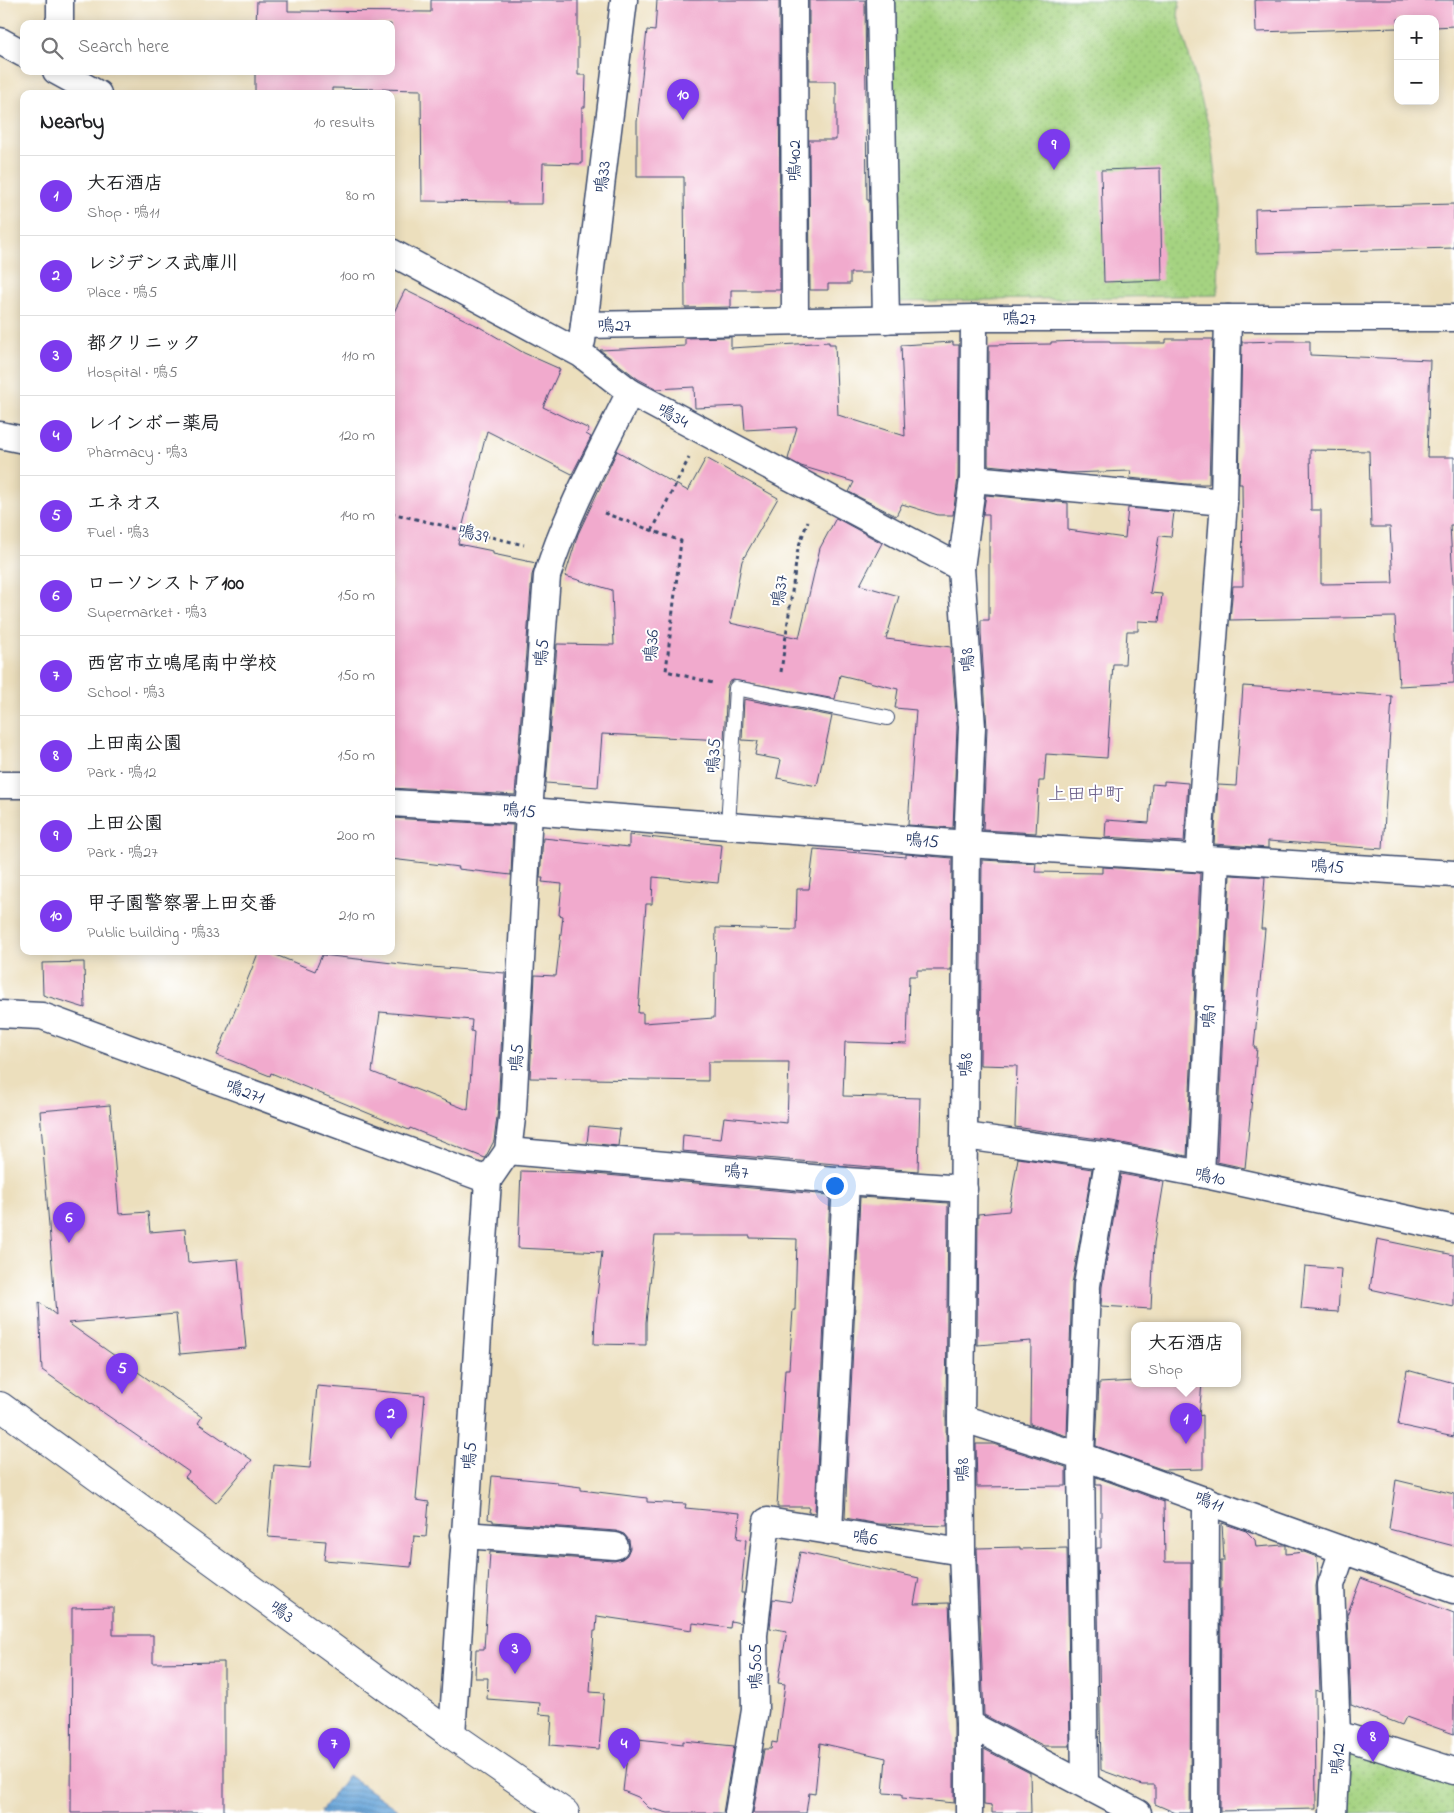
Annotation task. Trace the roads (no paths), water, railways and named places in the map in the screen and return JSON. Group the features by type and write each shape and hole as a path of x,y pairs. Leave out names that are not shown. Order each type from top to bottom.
{"street":[{"path":"60,0 60,20"},
{"name":"鳴33","path":"581,354 624,0"},
{"name":"鳴402","path":"794,0 795,321"},
{"path":"880,0 886,320"},
{"path":"0,41 20,52"},
{"path":"63,75 91,90"},
{"name":"鳴34","path":"395,254 581,354 630,392 960,568"},
{"name":"鳴27","path":"584,325 974,318 1454,318"},
{"name":"鳴8","path":"969,1813 969,1724 962,1552 961,1418 968,844 972,727 960,568 973,479 974,318"},
{"name":"鳴9","path":"1201,1174 1207,859 1224,502 1228,318"},
{"name":"鳴5","path":"452,1735 488,1180 508,1151 513,1110 529,811 548,576 554,553 576,502 630,392"},
{"path":"0,436 20,439"},
{"path":"973,479 1224,502"},
{"path":"0,785 20,785"},
{"name":"鳴15","path":"395,803 529,811 968,844 1454,874"},
{"name":"鳴271","path":"0,1014 42,1016 488,1180"},
{"name":"鳴10","path":"965,1136 1109,1156 1454,1229"},
{"name":"鳴7","path":"508,1151 846,1181 964,1188"},
{"path":"1086,1784 1081,1456 1087,1285 1109,1156"},
{"path":"829,1531 846,1181"},
{"name":"鳴3","path":"0,1406 452,1735 565,1813"},
{"name":"鳴11","path":"961,1418 1081,1456 1454,1590"},
{"path":"1205,1813 1206,1500"},
{"name":"鳴6","path":"767,1521 962,1552"},
{"name":"鳴505","path":"738,1813 756,1710 754,1635 767,1521"},
{"path":"464,1534 614,1546"},
{"path":"1337,1734 1331,1585 1343,1550"},
{"path":"969,1724 1138,1813"},
{"name":"鳴12","path":"1333,1813 1337,1734 1454,1771"}],"lane":[{"name":"鳴35","path":"728,826 736,688 887,718"}],"water":[{"path":"348,1775 402,1813 320,1813"}],"place":[{"name":"甲子園警察署上田交番","path":"683,120"},
{"name":"上田公園","path":"1054,170"},
{"name":"ローソンストア100","path":"69,1243"},
{"name":"エネオス","path":"122,1394"},
{"name":"レジデンス武庫川","path":"391,1439"},
{"name":"大石酒店","path":"1186,1444"},
{"name":"都クリニック","path":"515,1674"},
{"name":"上田南公園","path":"1373,1762"},
{"name":"西宮市立鳴尾南中学校","path":"334,1769"},
{"name":"レインボー薬局","path":"624,1769"}],"district":[{"name":"上田中町","path":"1086,793"}]}
